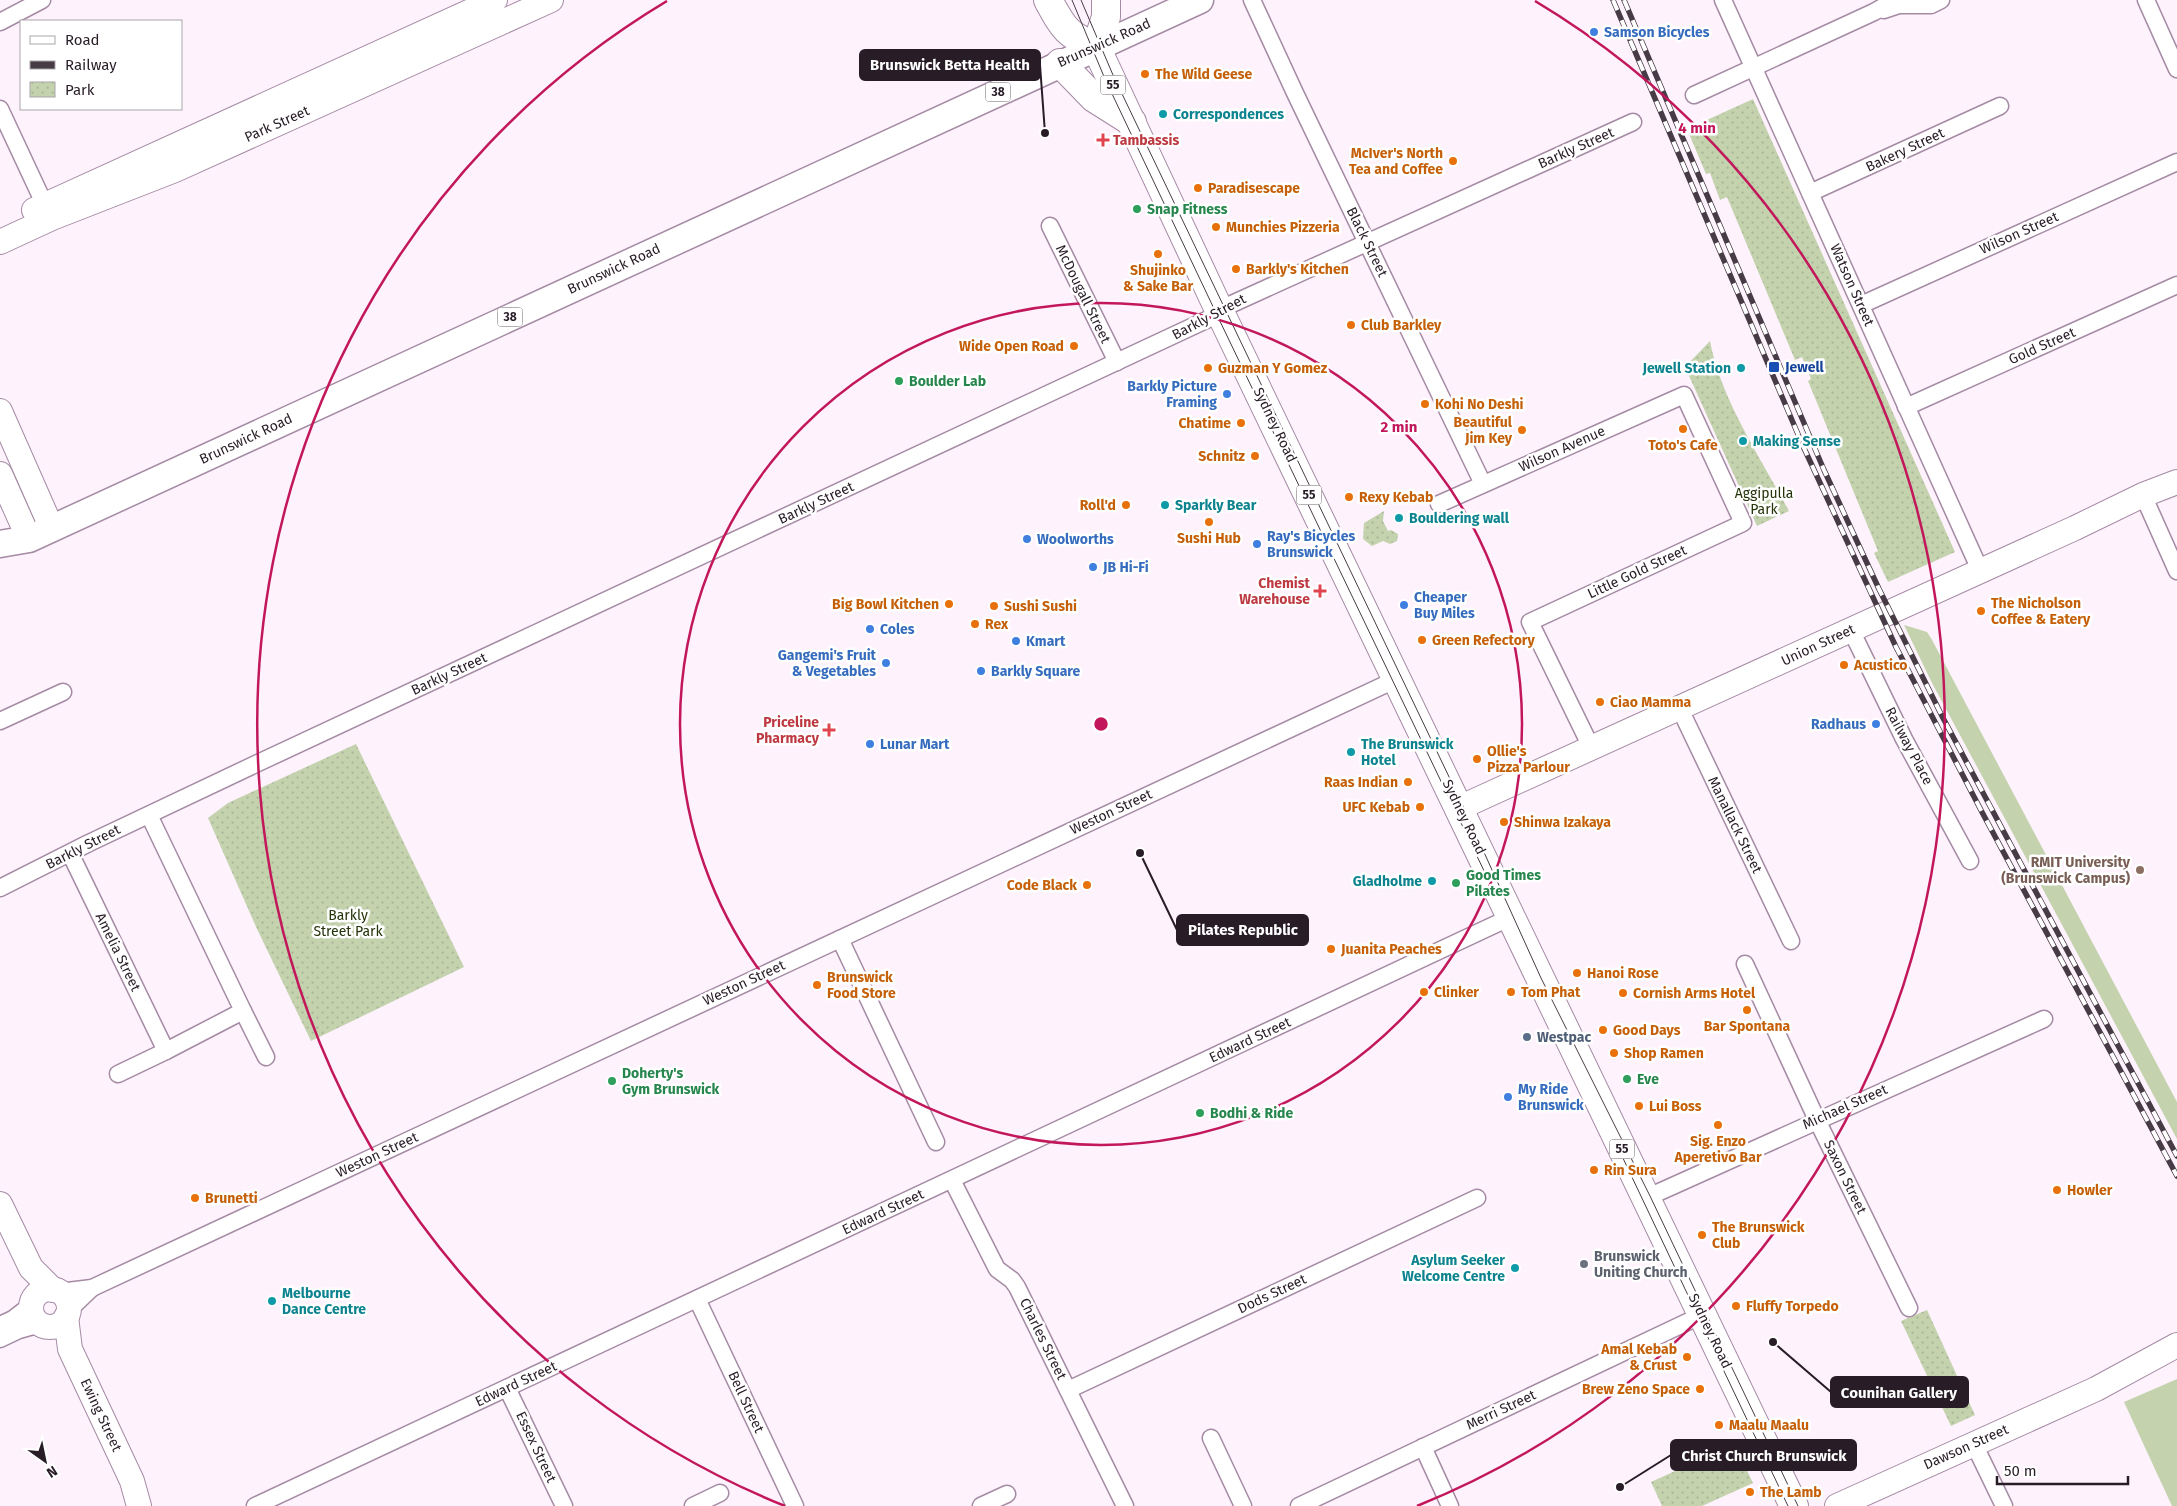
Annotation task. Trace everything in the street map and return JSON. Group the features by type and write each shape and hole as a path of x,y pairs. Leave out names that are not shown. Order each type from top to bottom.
{"highway":[{"path":"1048,0 1066,30 1075,38 1096,47 1106,17 1106,0"},
{"name":"Sydney Road","path":"1096,47 1220,312 1794,1506"},
{"path":"1060,63 1094,98 1132,122"}],"main road":[{"name":"Brunswick Road","path":"0,544 40,534 1096,47 1168,6 1200,0"},
{"name":"Brunswick Road","path":"0,563 40,534"}],"street":[{"path":"0,22 42,0"},
{"name":"Park Street","path":"0,242 48,212 494,0"},
{"name":"Park Street","path":"0,225 48,212 175,170 551,0"},
{"name":"Black Street","path":"1252,0 1483,484"},
{"name":"Watson Street","path":"1723,0 1980,570"},
{"path":"1694,95 1755,69 1895,0"},
{"path":"1874,12 1899,5 1932,5 1941,0"},
{"path":"2146,0 2177,69"},
{"name":"Bakery Street","path":"1810,194 2000,106"},
{"path":"0,109 48,212"},
{"name":"Barkly Street","path":"0,888 149,815 1217,315 1223,308 1633,122"},
{"name":"Wilson Street","path":"1860,305 2177,162"},
{"name":"McDougall Street","path":"1050,226 1117,362"},
{"name":"Gold Street","path":"1906,407 2177,285"},
{"name":"Wilson Avenue","path":"1439,504 1684,395"},
{"name":"Little Gold Street","path":"1590,747 1530,622 1743,523 1684,395"},
{"path":"0,411 40,534"},
{"path":"0,474 40,534"},
{"name":"Union Street","path":"1459,808 1590,747 1680,709 2144,495 2177,482"},
{"path":"2144,495 2177,571"},
{"name":"Railway Place","path":"1851,630 1904,739 1970,860"},
{"name":"Weston Street","path":"0,1325 50,1308 1397,679"},
{"path":"0,721 63,692"},
{"name":"Manallack Street","path":"1680,709 1791,941"},
{"path":"149,815 266,1057"},
{"name":"Amelia Street","path":"70,853 166,1051"},
{"name":"Edward Street","path":"255,1506 1511,917"},
{"path":"840,939 936,1142"},
{"name":"Saxon Street","path":"1745,964 1817,1120 1909,1308"},
{"path":"118,1074 243,1011"},
{"name":"Michael Street","path":"1646,1198 2044,1018"},
{"name":"Charles Street","path":"952,1180 997,1269 1018,1287 1125,1506"},
{"name":"Dods Street","path":"1068,1390 1477,1198"},
{"name":"Ewing Street","path":"0,1204 132,1481 139,1506"},
{"name":"Bell Street","path":"697,1299 795,1506"},
{"name":"Weston Street","path":"0,1339 19,1330 50,1308"},
{"name":"Merri Street","path":"1299,1506 1702,1315"},
{"name":"Dawson Street","path":"2096,1389 2177,1345"},
{"name":"Dawson Street","path":"1837,1506 2096,1389 2177,1359"},
{"name":"Essex Street","path":"507,1388 564,1506"},
{"path":"1211,1438 1243,1506"},
{"path":"1974,1444 2004,1506"},
{"path":"1423,1447 1450,1506"},
{"name":"Ewing Street","path":"132,1481 150,1506"},
{"path":"693,1506 720,1493"},
{"path":"981,1506 1007,1494"}],"green space":[{"path":"1753,99 1955,552 1888,582 1874,553 1878,551 1808,381 1811,379 1802,357 1795,360 1727,197 1720,200 1710,173 1706,174 1687,129"},
{"name":"Aggipulla Park","path":"1710,341 1715,363 1732,406 1789,511 1757,526 1685,367"},
{"path":"1384,511 1383,521 1388,531 1391,530 1398,534 1397,541 1390,544 1383,541 1372,546 1363,539 1364,523"},
{"path":"1904,625 1927,632 1931,638 2177,1102 2177,1139 1932,683"},
{"name":"Barkly Street Park","path":"356,744 464,967 311,1041 257,929 208,818 228,803"},
{"path":"1927,1310 1975,1415 1951,1426 1901,1321"},
{"path":"2177,1379 2177,1506 2172,1506 2124,1402"},
{"path":"1734,1444 1753,1483 1702,1506 1662,1506 1651,1482"}],"tram line":[{"path":"1072,0 1105,79 1487,877"},
{"path":"1081,0 1113,75 1463,806 1541,978 1650,1196 1798,1506"},
{"path":"1621,1154 1788,1506"}],"railway":[{"path":"1613,0 1803,446 1896,647 1983,814 2177,1176"},
{"path":"1624,0 1824,470 1879,589 1943,718 2177,1156"}],"place":[{"name":"Samson Bicycles","path":"1594,32"},
{"name":"The Wild Geese","path":"1145,74"},
{"name":"Correspondences","path":"1163,114"},
{"name":"Brunswick Betta Health","path":"1045,133"},
{"name":"Tambassis","path":"1103,140"},
{"name":"McIver's North Tea and Coffee","path":"1453,161"},
{"name":"Paradisescape","path":"1198,188"},
{"name":"Snap Fitness","path":"1137,209"},
{"name":"Munchies Pizzeria","path":"1216,227"},
{"name":"Shujinko & Sake Bar","path":"1158,254"},
{"name":"Barkly's Kitchen","path":"1236,269"},
{"name":"Club Barkley","path":"1351,325"},
{"name":"Wide Open Road","path":"1074,346"},
{"name":"Jewell","path":"1774,367"},
{"name":"Guzman Y Gomez","path":"1208,368"},
{"name":"Jewell Station","path":"1741,368"},
{"name":"Boulder Lab","path":"899,381"},
{"name":"Barkly Picture Framing","path":"1227,394"},
{"name":"Kohi No Deshi","path":"1425,404"},
{"name":"Chatime","path":"1241,423"},
{"name":"Toto's Cafe","path":"1683,429"},
{"name":"Beautiful Jim Key","path":"1522,430"},
{"name":"Making Sense","path":"1743,441"},
{"name":"Schnitz","path":"1255,456"},
{"name":"Rexy Kebab","path":"1349,497"},
{"name":"Roll'd","path":"1126,505"},
{"name":"Sparkly Bear","path":"1165,505"},
{"name":"Bouldering wall","path":"1399,518"},
{"name":"Sushi Hub","path":"1209,522"},
{"name":"Woolworths","path":"1027,539"},
{"name":"Ray's Bicycles Brunswick","path":"1257,544"},
{"name":"JB Hi-Fi","path":"1093,567"},
{"name":"Chemist Warehouse","path":"1320,591"},
{"name":"Big Bowl Kitchen","path":"949,604"},
{"name":"Cheaper Buy Miles","path":"1404,605"},
{"name":"Sushi Sushi","path":"994,606"},
{"name":"The Nicholson Coffee & Eatery","path":"1981,611"},
{"name":"Rex","path":"975,624"},
{"name":"Coles","path":"870,629"},
{"name":"Green Refectory","path":"1422,640"},
{"name":"Kmart","path":"1016,641"},
{"name":"Gangemi's Fruit & Vegetables","path":"886,663"},
{"name":"Acustico","path":"1844,665"},
{"name":"Barkly Square","path":"981,671"},
{"name":"Ciao Mamma","path":"1600,702"},
{"name":"Radhaus","path":"1876,724"},
{"name":"Priceline Pharmacy","path":"829,730"},
{"name":"Lunar Mart","path":"870,744"},
{"name":"The Brunswick Hotel","path":"1351,752"},
{"name":"Ollie's Pizza Parlour","path":"1477,759"},
{"name":"Raas Indian","path":"1408,782"},
{"name":"UFC Kebab","path":"1420,807"},
{"name":"Shinwa Izakaya","path":"1504,822"},
{"name":"Pilates Republic","path":"1140,853"},
{"name":"RMIT University (Brunswick Campus)","path":"2140,870"},
{"name":"Gladholme","path":"1432,881"},
{"name":"Good Times Pilates","path":"1456,883"},
{"name":"Code Black","path":"1087,885"},
{"name":"Juanita Peaches","path":"1331,949"},
{"name":"Hanoi Rose","path":"1577,973"},
{"name":"Brunswick Food Store","path":"817,985"},
{"name":"Clinker","path":"1424,992"},
{"name":"Tom Phat","path":"1511,992"},
{"name":"Cornish Arms Hotel","path":"1623,993"},
{"name":"Bar Spontana","path":"1747,1010"},
{"name":"Good Days","path":"1603,1030"},
{"name":"Westpac","path":"1527,1037"},
{"name":"Shop Ramen","path":"1614,1053"},
{"name":"Eve","path":"1627,1079"},
{"name":"Doherty's Gym Brunswick","path":"612,1081"},
{"name":"My Ride Brunswick","path":"1508,1097"},
{"name":"Lui Boss","path":"1639,1106"},
{"name":"Bodhi & Ride","path":"1200,1113"},
{"name":"Sig. Enzo Aperetivo Bar","path":"1718,1125"},
{"name":"Rin Sura","path":"1594,1170"},
{"name":"Howler","path":"2057,1190"},
{"name":"Brunetti","path":"195,1198"},
{"name":"The Brunswick Club","path":"1702,1235"},
{"name":"Brunswick Uniting Church","path":"1584,1264"},
{"name":"Asylum Seeker Welcome Centre","path":"1515,1268"},
{"name":"Melbourne Dance Centre","path":"272,1301"},
{"name":"Fluffy Torpedo","path":"1736,1306"},
{"name":"Counihan Gallery","path":"1773,1342"},
{"name":"Amal Kebab & Crust","path":"1687,1357"},
{"name":"Brew Zeno Space","path":"1700,1389"},
{"name":"Maalu Maalu","path":"1719,1425"},
{"name":"Christ Church Brunswick","path":"1620,1487"},
{"name":"The Lamb","path":"1750,1492"}]}
